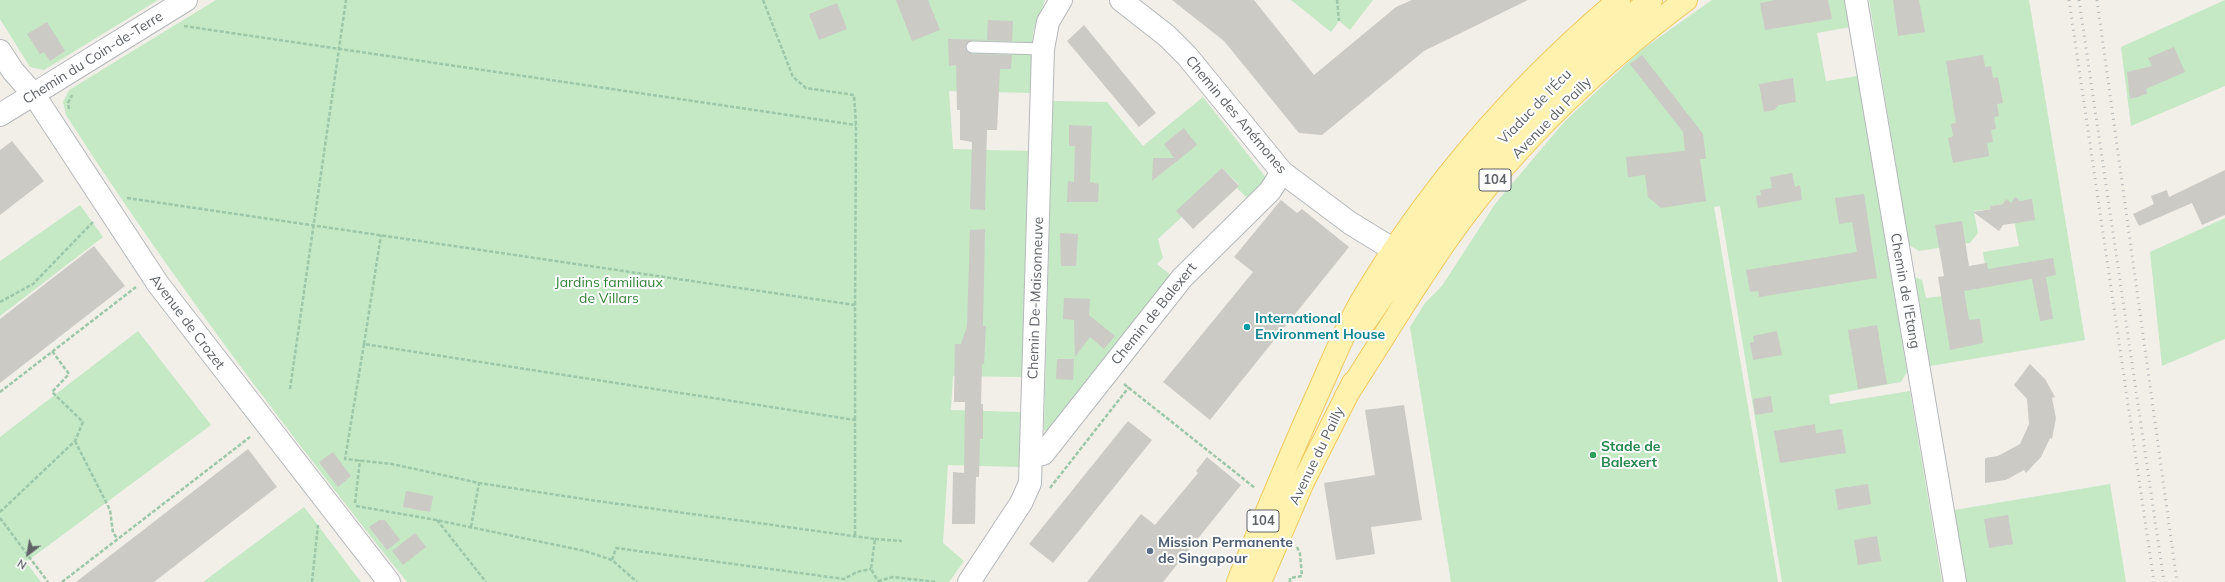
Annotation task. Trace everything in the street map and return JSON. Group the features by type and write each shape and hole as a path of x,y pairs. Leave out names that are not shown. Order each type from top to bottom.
{"main road":[{"name":"Avenue du Pailly","path":"1238,582 1295,443 1350,323 1394,250 1424,207 1493,121 1544,68 1619,0"},
{"name":"Viaduc de l'Écu","path":"1434,228 1484,163 1532,108 1593,49 1651,0"},
{"name":"Avenue du Pailly","path":"1346,396 1444,243 1485,191 1530,139 1604,66 1686,0"},
{"name":"Avenue du Pailly","path":"1311,410 1374,308 1434,228"},
{"name":"Avenue du Pailly","path":"1260,582 1303,482 1346,396 1434,228"}],"street":[{"name":"Chemin du Coin-de-Terre","path":"0,115 186,0"},
{"name":"Chemin De-Maisonneuve","path":"968,582 1021,503 1030,483 1043,49 1048,22 1061,0"},
{"name":"Chemin des Anémones","path":"1121,0 1167,36 1187,56 1282,172 1350,223 1394,250"},
{"name":"Chemin de l'Etang","path":"1856,0 1954,582"},
{"name":"Avenue de Crozet","path":"0,52 34,95 101,212 389,582"},
{"name":"Chemin de Balexert","path":"1032,456 1044,454 1182,278 1270,191 1282,172"}],"lane":[{"path":"972,47 1043,49"}],"path":[{"path":"290,389 346,0"},
{"path":"763,0 793,77 806,88 854,96 856,125 855,535"},
{"path":"1337,0 1339,21"},
{"path":"179,26 338,48 856,125"},
{"path":"0,302 32,284 76,237 118,197 314,224 855,305"},
{"path":"381,235 345,459 392,464 479,483 605,502 855,535 875,539 902,541"},
{"path":"0,392 140,284"},
{"path":"364,344 855,420"},
{"path":"0,512 75,441 82,422 52,392 69,374 52,351"},
{"path":"1118,379 1256,489"},
{"path":"1050,489 1129,387"},
{"path":"62,582 253,435"},
{"path":"75,441 110,510 113,533 118,539"},
{"path":"360,460 354,506 436,520 585,551 612,560 637,582"},
{"path":"471,527 479,483"},
{"path":"312,582 319,521 334,511"},
{"path":"0,518 48,582"},
{"path":"436,520 486,582"},
{"path":"875,539 871,569 878,582 892,577 936,582"},
{"path":"1290,582 1290,578 1302,576 1300,554 1294,541"},
{"path":"612,560 616,548 844,579 857,572 871,569"}],"green space":[{"path":"0,0 158,0 44,70 30,67 0,19"},
{"name":"Jardins familiaux de Villars","path":"216,0 1045,0 1033,32 1030,93 949,91 953,149 1028,151 1022,377 953,376 951,410 1020,412 1019,467 948,465 943,543 964,561 949,582 407,582 230,353 146,235 66,115 63,102 69,90"},
{"path":"1291,0 1373,0 1350,30 1339,21 1331,32"},
{"path":"1712,0 1845,0 1850,27 1817,33 1826,81 1858,76 1907,372 1901,382 1829,395 1830,404 1910,391 1942,582 1782,582 1720,206 1714,207 1778,582 1451,582 1410,327 1425,303 1442,286 1495,204 1565,121 1640,51"},
{"path":"1869,0 2029,0 2085,340 1930,366 1915,277 1922,280 1926,298 1942,296 1961,276 1986,272 1983,252 2019,246 2011,203 2006,200 2003,204 1990,206 1991,209 1974,211 1978,233 1970,243 1919,251 1909,245"},
{"path":"2225,0 2225,86 2131,126 2121,47"},
{"path":"1203,97 1267,179 1249,200 1237,188 1239,185 1222,168 1182,217 1158,239 1163,258 1157,264 1173,277 1051,433 1044,430 1053,101 1107,102 1143,146"},
{"path":"80,205 103,237 0,316 0,261"},
{"path":"2225,218 2225,339 2162,366 2150,252"},
{"path":"138,331 211,425 26,562 41,582 0,582 0,437"},
{"path":"2110,484 2126,582 1966,582 1954,510"},
{"path":"304,507 361,582 203,582"}],"building":[{"path":"896,0 928,0 940,30 912,41"},
{"path":"1172,0 1254,0 1314,75 1396,7 1412,0 1528,0 1424,51 1322,135 1299,133 1224,41"},
{"path":"1775,0 1828,0 1832,19 1765,30 1760,3"},
{"path":"1893,0 1919,0 1925,32 1898,36"},
{"path":"837,3 847,29 819,40 809,14"},
{"path":"988,20 1013,21 1012,41 972,40 966,44 966,50 972,54 1012,55 1011,69 1000,69 997,130 987,130 985,210 970,209 972,142 960,140 960,110 957,110 956,65 949,66 948,39 987,40"},
{"path":"47,22 65,51 50,61 44,52 40,54 27,34"},
{"path":"1084,25 1156,113 1139,127 1067,41"},
{"path":"2174,47 2185,72 2146,89 2147,94 2130,99 2127,72 2152,66 2148,58"},
{"path":"1642,55 1703,134 1706,159 1700,159 1706,201 1661,208 1648,197 1645,175 1628,177 1626,157 1685,151 1683,132 1630,64"},
{"path":"1983,55 1985,67 1991,66 1993,78 1998,77 2003,103 1997,104 1999,116 1994,117 1996,129 1991,130 1993,142 1987,143 1989,156 1953,163 1948,138 1953,136 1951,124 1956,123 1946,61"},
{"path":"1793,78 1796,102 1779,105 1774,110 1764,112 1759,84"},
{"path":"1069,125 1092,126 1090,182 1099,184 1098,202 1067,202 1068,181 1074,182 1075,146 1069,146"},
{"path":"1184,128 1197,145 1152,181 1153,158 1174,158 1164,144"},
{"path":"12,141 44,181 0,215 0,150"},
{"path":"1222,168 1239,186 1193,229 1176,211"},
{"path":"2225,170 2225,215 2202,225 2192,203 2139,226 2133,214 2154,204 2151,196 2167,190 2169,197"},
{"path":"1792,173 1795,187 1800,185 1802,200 1758,208 1756,196 1761,195 1760,190 1772,188 1770,177"},
{"path":"1864,194 1877,278 1759,297 1758,291 1750,292 1746,270 1857,252 1852,222 1839,224 1835,198"},
{"path":"2015,197 2020,201 2032,199 2035,220 2003,225 1999,231 1973,212 1991,209 1990,206 2003,204 2006,199 2011,203"},
{"name":"International Environment House","path":"1281,200 1297,213 1302,209 1349,247 1210,420 1163,382 1253,272 1234,257"},
{"path":"1962,221 1969,266 1987,263 1988,269 2053,258 2056,275 2046,277 2053,319 2040,321 2032,279 1964,291 1969,320 1980,319 1983,343 1950,350 1938,277 1944,276 1935,225"},
{"path":"985,229 983,326 986,326 984,364 982,364 981,404 983,404 983,439 980,439 979,477 976,477 975,524 952,524 953,472 964,473 965,402 954,402 955,344 961,344 967,326 970,230"},
{"path":"1060,233 1078,234 1076,266 1061,266"},
{"path":"94,246 125,286 0,383 0,319"},
{"path":"1064,298 1090,299 1089,315 1115,336 1104,349 1090,337 1075,357 1074,320 1063,319"},
{"path":"1877,325 1887,384 1858,389 1848,330"},
{"path":"1777,331 1782,355 1753,360 1750,343 1754,342 1753,336"},
{"path":"1057,359 1074,359 1073,380 1056,379"},
{"path":"2030,364 2045,379 2055,397 2052,398 2056,418 2052,439 2050,438 2041,457 2026,473 2024,470 2006,480 1985,483 1985,458 1998,456 2020,444 2029,424 2027,399 2014,385"},
{"path":"1771,396 1773,412 1755,415 1753,399"},
{"path":"1404,405 1422,520 1371,527 1375,554 1336,560 1324,483 1375,475 1365,410"},
{"path":"1128,421 1152,440 1053,563 1029,544"},
{"path":"1815,424 1816,433 1842,429 1846,453 1780,463 1774,431"},
{"path":"248,449 277,487 154,582 76,582"},
{"path":"333,452 351,476 338,487 319,462"},
{"name":"Mission Permanente de Singapour","path":"1207,457 1241,485 1163,582 1087,582 1141,514 1155,525 1198,473 1196,471"},
{"path":"1868,484 1871,504 1838,510 1835,489"},
{"path":"406,491 433,496 430,512 403,507"},
{"path":"2008,515 2013,544 1989,548 1984,519"},
{"path":"379,520 385,520 400,540 387,550 369,527"},
{"path":"415,533 426,547 403,565 392,551"},
{"path":"1877,536 1881,561 1858,565 1854,540"}],"railway":[{"path":"2069,0 2154,582"},
{"path":"2079,0 2164,582"},
{"path":"2097,0 2177,582"}],"place":[{"name":"International Environment House","path":"1247,327"},
{"name":"Stade de Balexert","path":"1593,455"},
{"name":"Mission Permanente de Singapour","path":"1150,551"}]}
